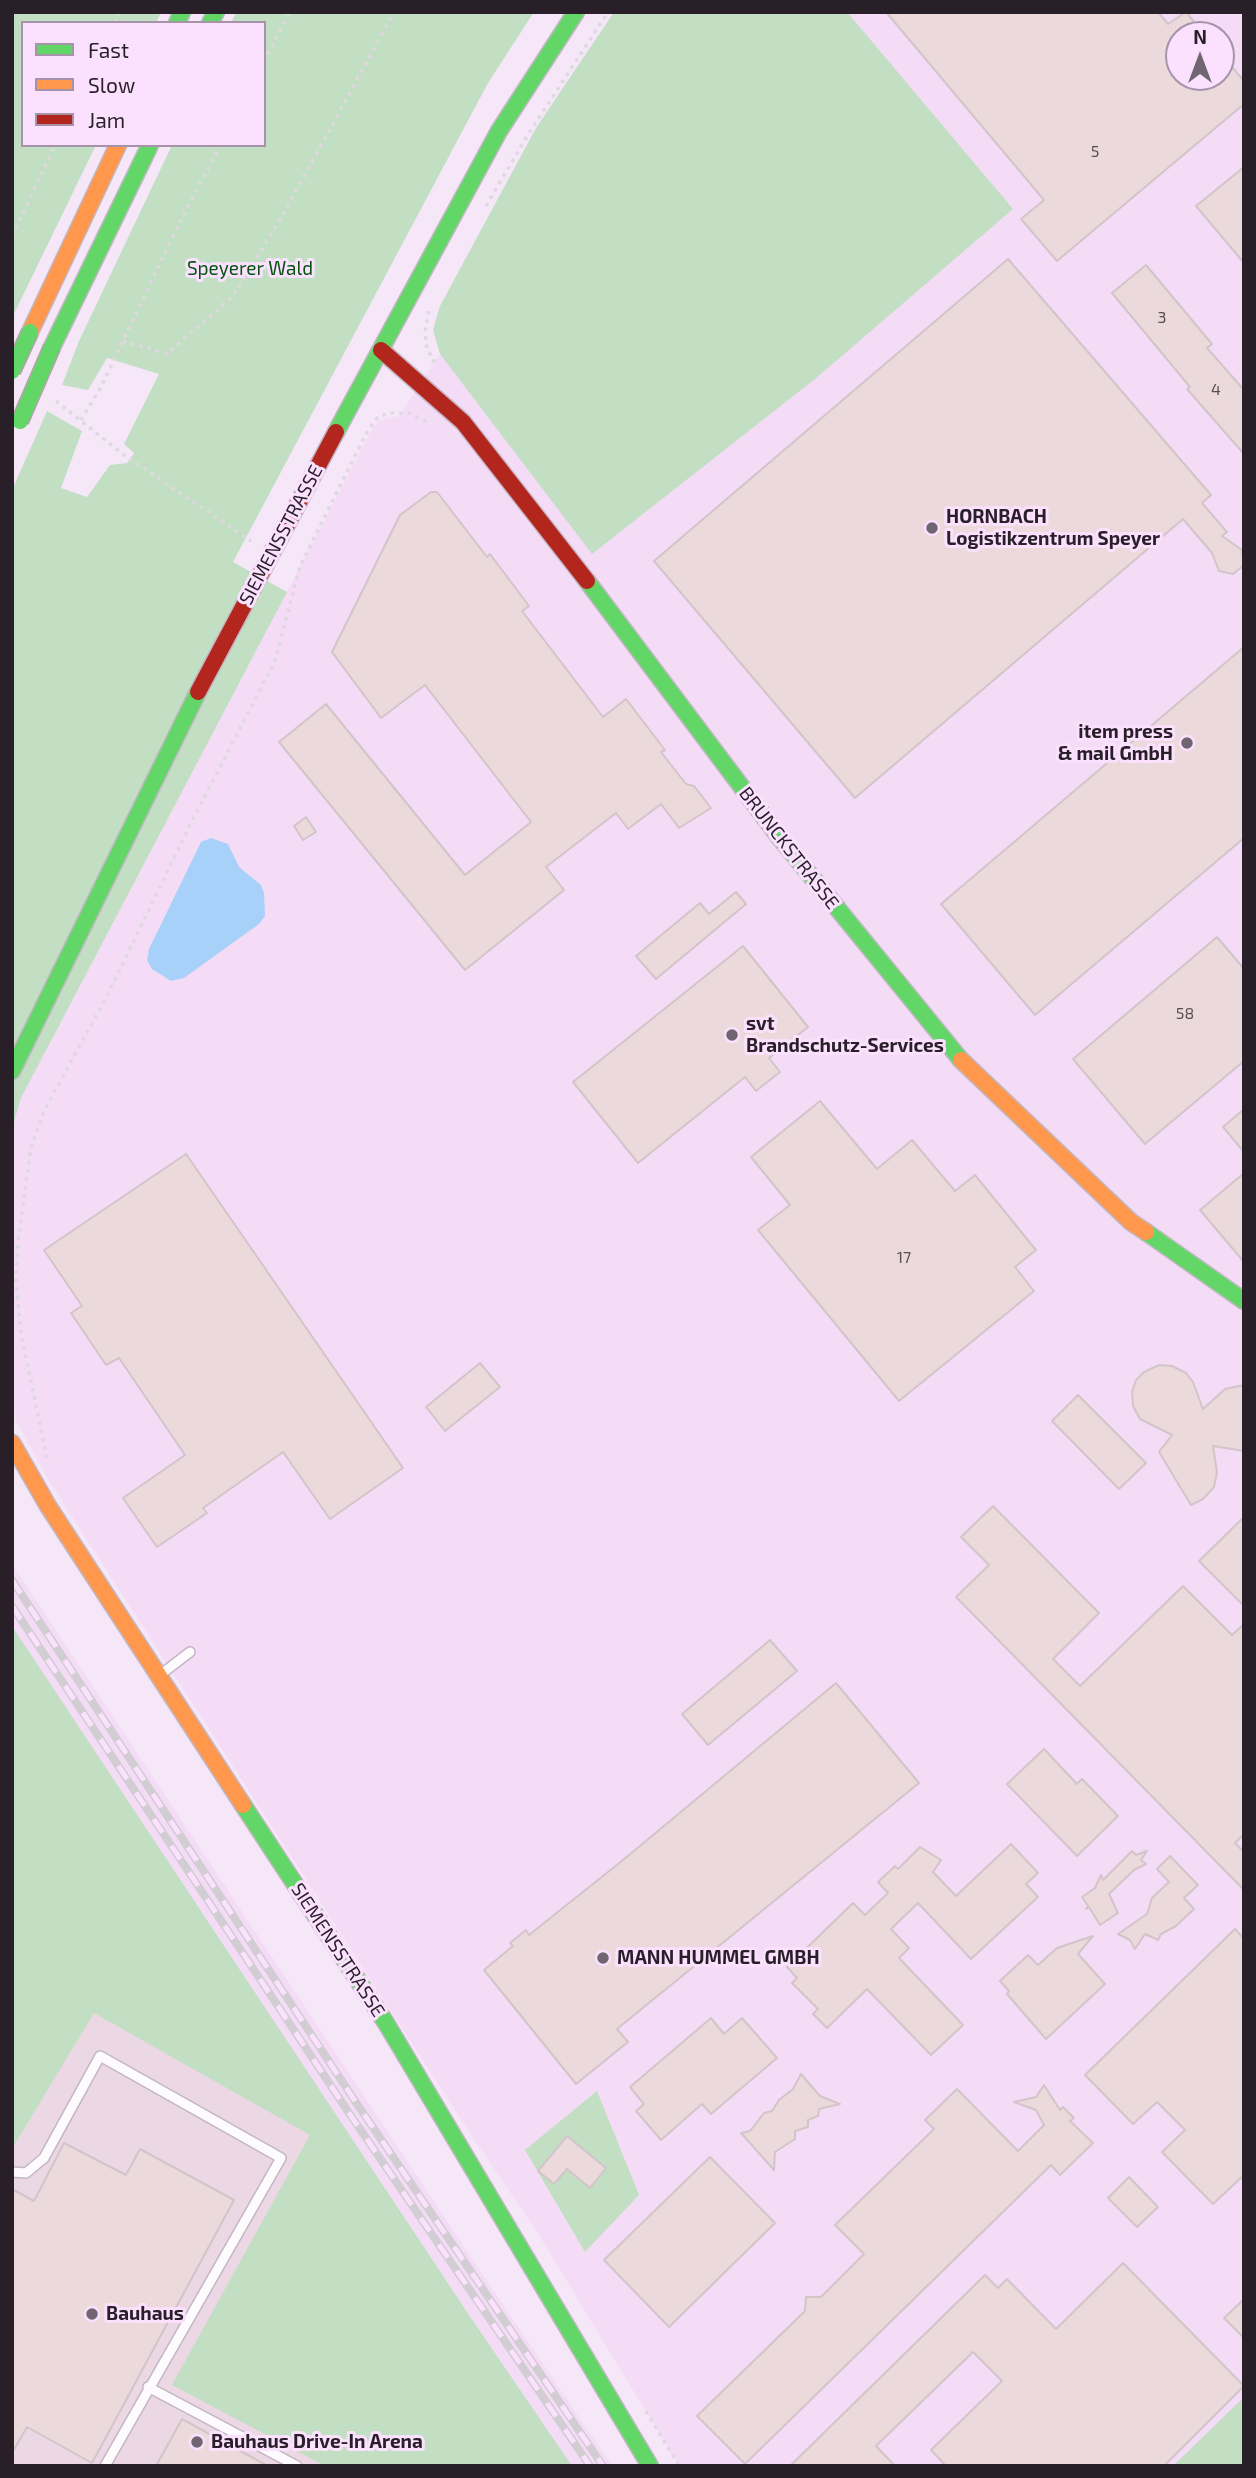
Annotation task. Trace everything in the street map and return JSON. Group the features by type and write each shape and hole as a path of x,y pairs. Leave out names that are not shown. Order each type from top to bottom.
{"main road":[{"name":"SIEMENSSTRASSE","path":"12,1071 174,739 270,554 499,131 576,12"},
{"path":"12,371 117,147"},
{"path":"12,438 52,348 149,147"},
{"name":"BRUNCKSTRASSE","path":"382,350 463,422 528,502 780,838 955,1055 1131,1222 1244,1301"},
{"name":"SIEMENSSTRASSE","path":"12,1443 48,1506 386,2024 650,2466"}],"lane":[{"path":"159,1676 190,1653"},
{"path":"12,2172 26,2173 44,2158 100,2056 281,2158 105,2466"},
{"path":"148,2387 297,2466"}],"path":[{"path":"266,58 290,12"},
{"path":"123,341 167,354 233,296 284,213 394,12"},
{"path":"482,213 529,133 608,12"},
{"path":"12,236 54,147"},
{"path":"219,147 101,387 80,420 124,455 270,554"},
{"path":"48,1461 22,1334 16,1281 31,1147 44,1111 108,994 191,823 275,661 300,566 366,433 377,418 397,412 434,360 428,349 425,332 432,305"}],"shaded area":[{"path":"614,12 1244,12 1244,2466 679,2466 537,2232 469,2132 49,1481 16,1421 12,1407 12,1129 21,1098 373,428 380,420 399,416 440,354 433,330 440,306 536,128"},
{"path":"12,1564 612,2466 572,2466 467,2312 12,1626"},
{"path":"176,1874 572,2466 12,2466 12,2143 15,2144"}],"green space":[{"path":"12,12 161,12 157,21 21,21 21,147 95,147 12,318"},
{"name":"Speyerer Wald","path":"236,12 534,12 488,83 233,562 287,592 21,1098 12,1129 12,490 47,411 82,431 61,488 87,497 110,465 127,463 134,453 124,444 159,374 107,358 88,390 62,385 79,341 171,147 266,147 266,21 232,21"},
{"path":"614,12 847,12 1013,209 815,379 592,554 440,354 433,330 440,306 536,128"},
{"path":"12,1626 572,2466 325,2466 172,2385 310,2135 94,2013 15,2144 12,2143"},
{"path":"597,2091 639,2195 585,2252 525,2150"},
{"path":"1244,2397 1244,2466 1173,2466"}],"water":[{"path":"211,838 228,844 239,867 261,885 265,916 259,924 184,978 171,981 152,969 147,960 149,949 201,842"}],"building":[{"path":"886,12 1158,12 1166,21 1165,91 1235,91 1235,70 1244,81 1244,104 1057,261 1021,219 1044,200"},
{"path":"1186,12 1193,21 1172,21"},
{"path":"1244,167 1244,263 1196,206"},
{"name":"HORNBACH Logistikzentrum Speyer","path":"1008,259 1211,495 1202,503 1227,532 1222,536 1242,550 1244,565 1233,574 1219,571 1212,553 1183,519 855,798 654,561"},
{"path":"1146,265 1212,344 1207,348 1244,390 1244,454 1187,389 1190,387 1112,293"},
{"path":"431,492 437,492 487,557 490,554 529,606 522,611 603,717 626,699 665,750 661,752 686,784 694,786 711,808 679,828 661,804 628,829 616,813 546,867 564,890 465,970 279,742 326,704 465,875 531,822 425,685 381,718 332,652 400,515"},
{"name":"item press & mail GmbH","path":"1244,647 1244,838 1035,1015 941,904"},
{"path":"306,817 316,832 303,840 294,826"},
{"path":"736,892 746,904 656,979 636,956 700,903 709,914"},
{"path":"1217,937 1244,969 1244,1061 1145,1144 1073,1059"},
{"path":"743,946 808,1027 769,1058 780,1072 756,1091 745,1077 638,1163 573,1082"},
{"path":"820,1101 877,1169 912,1140 955,1191 975,1175 1036,1250 1015,1267 1034,1291 899,1401 758,1230 790,1205 751,1157"},
{"path":"1244,1109 1244,1152 1223,1127"},
{"path":"186,1154 403,1468 330,1519 283,1452 203,1508 207,1513 157,1547 123,1498 185,1455 119,1358 106,1365 71,1313 82,1306 44,1250"},
{"path":"1244,1173 1244,1262 1200,1210"},
{"path":"480,1363 500,1387 445,1431 426,1407"},
{"path":"1159,1365 1172,1366 1186,1373 1193,1382 1203,1409 1225,1389 1244,1385 1244,1451 1213,1446 1217,1472 1214,1487 1203,1499 1191,1505 1159,1452 1172,1435 1140,1419 1133,1406 1132,1392 1136,1380 1144,1372"},
{"path":"1078,1395 1146,1463 1119,1489 1052,1421"},
{"path":"993,1506 1099,1613 1053,1659 1080,1686 1183,1586 1232,1635 1244,1624 1244,1834 1235,1843 1244,1852 1244,1890 956,1597 989,1565 961,1537"},
{"path":"1244,1517 1244,1606 1199,1561"},
{"path":"770,1640 797,1671 708,1745 682,1714"},
{"path":"836,1683 919,1783 617,2029 628,2042 576,2084 484,1970 513,1946 510,1943 526,1930 529,1935"},
{"path":"1044,1749 1077,1784 1082,1779 1118,1816 1077,1856 1007,1784"},
{"path":"1011,1844 1038,1873 1026,1884 1038,1897 971,1959 918,1903 891,1929 909,1948 899,1958 963,2025 931,2055 867,1989 827,2028 813,2014 818,2009 792,1983 797,1978 787,1967 853,1903 865,1915 888,1893 878,1882 895,1866 898,1869 920,1847 941,1860 933,1872 956,1896"},
{"path":"1132,1851 1136,1855 1147,1851 1141,1860 1146,1864 1134,1870 1109,1894 1118,1913 1100,1925 1089,1907 1086,1909 1088,1906 1082,1897 1095,1888 1101,1875 1103,1880"},
{"path":"1170,1856 1198,1885 1184,1898 1194,1909 1176,1926 1161,1934 1158,1940 1145,1934 1135,1949 1130,1940 1118,1934 1147,1914 1152,1898 1169,1882 1157,1869"},
{"path":"1235,1929 1244,1939 1244,2175 1213,2204 1162,2152 1185,2130 1157,2102 1133,2124 1085,2075"},
{"path":"1093,1936 1078,1954 1105,1984 1046,2039 1007,1994 1009,1991 1000,1981 1028,1955 1038,1965 1057,1948"},
{"path":"711,2018 724,2034 742,2018 777,2058 711,2114 702,2104 661,2140 636,2111 644,2104 630,2087"},
{"path":"801,2074 820,2096 840,2104 819,2109 818,2116 808,2120 808,2127 795,2131 795,2139 775,2152 774,2170 741,2133 750,2131 764,2113 772,2111 779,2100 793,2089"},
{"path":"1044,2085 1060,2110 1063,2107 1074,2118 1070,2121 1093,2143 1060,2175 1051,2165 745,2464 697,2416 805,2311 806,2297 821,2297 864,2254 835,2225 934,2129 925,2120 957,2089 1018,2151 1044,2125 1036,2110 1014,2102 1036,2097"},
{"path":"567,2136 606,2168 590,2188 567,2169 554,2184 538,2171"},
{"name":"Bauhaus","path":"64,2143 126,2175 140,2149 234,2200 92,2463 27,2427 12,2453 12,2189 34,2201"},
{"path":"710,2157 775,2223 669,2327 604,2260"},
{"path":"1129,2177 1158,2207 1137,2227 1108,2198"},
{"path":"1123,2263 1244,2386 1164,2466 946,2466 931,2450 1002,2381 973,2352 876,2446 895,2466 790,2466 985,2275 998,2288 1007,2279 1056,2329"},
{"path":"1244,2299 1244,2338 1224,2318"},
{"name":"Bauhaus Drive-In Arena","path":"182,2419 268,2466 156,2466"}],"railway":[{"path":"12,1580 355,2101 603,2466"},
{"path":"12,1606 347,2110 590,2466"}],"traffic: fast":[{"path":"178,21 182,12"},
{"path":"211,21 216,12"},
{"path":"336,432 499,131 576,12"},
{"path":"52,347 149,147"},
{"path":"12,371 30,332"},
{"path":"20,421 52,347"},
{"path":"587,581 780,838 961,1060"},
{"path":"12,1071 198,692"},
{"path":"1146,1232 1244,1301"},
{"path":"243,1805 386,2023 650,2466"}],"traffic: slow":[{"path":"30,332 117,147"},
{"path":"961,1060 1131,1222 1146,1232"},
{"path":"12,1443 48,1506 243,1805"}],"traffic: jam":[{"path":"381,350 463,422 587,581"},
{"path":"198,692 336,432"}],"place":[{"name":"HORNBACH Logistikzentrum Speyer","path":"932,528"},
{"name":"item press & mail GmbH","path":"1187,743"},
{"name":"svt Brandschutz-Services","path":"732,1035"},
{"name":"MANN HUMMEL GMBH","path":"603,1958"},
{"name":"Bauhaus","path":"92,2314"},
{"name":"Bauhaus Drive-In Arena","path":"197,2442"}]}
